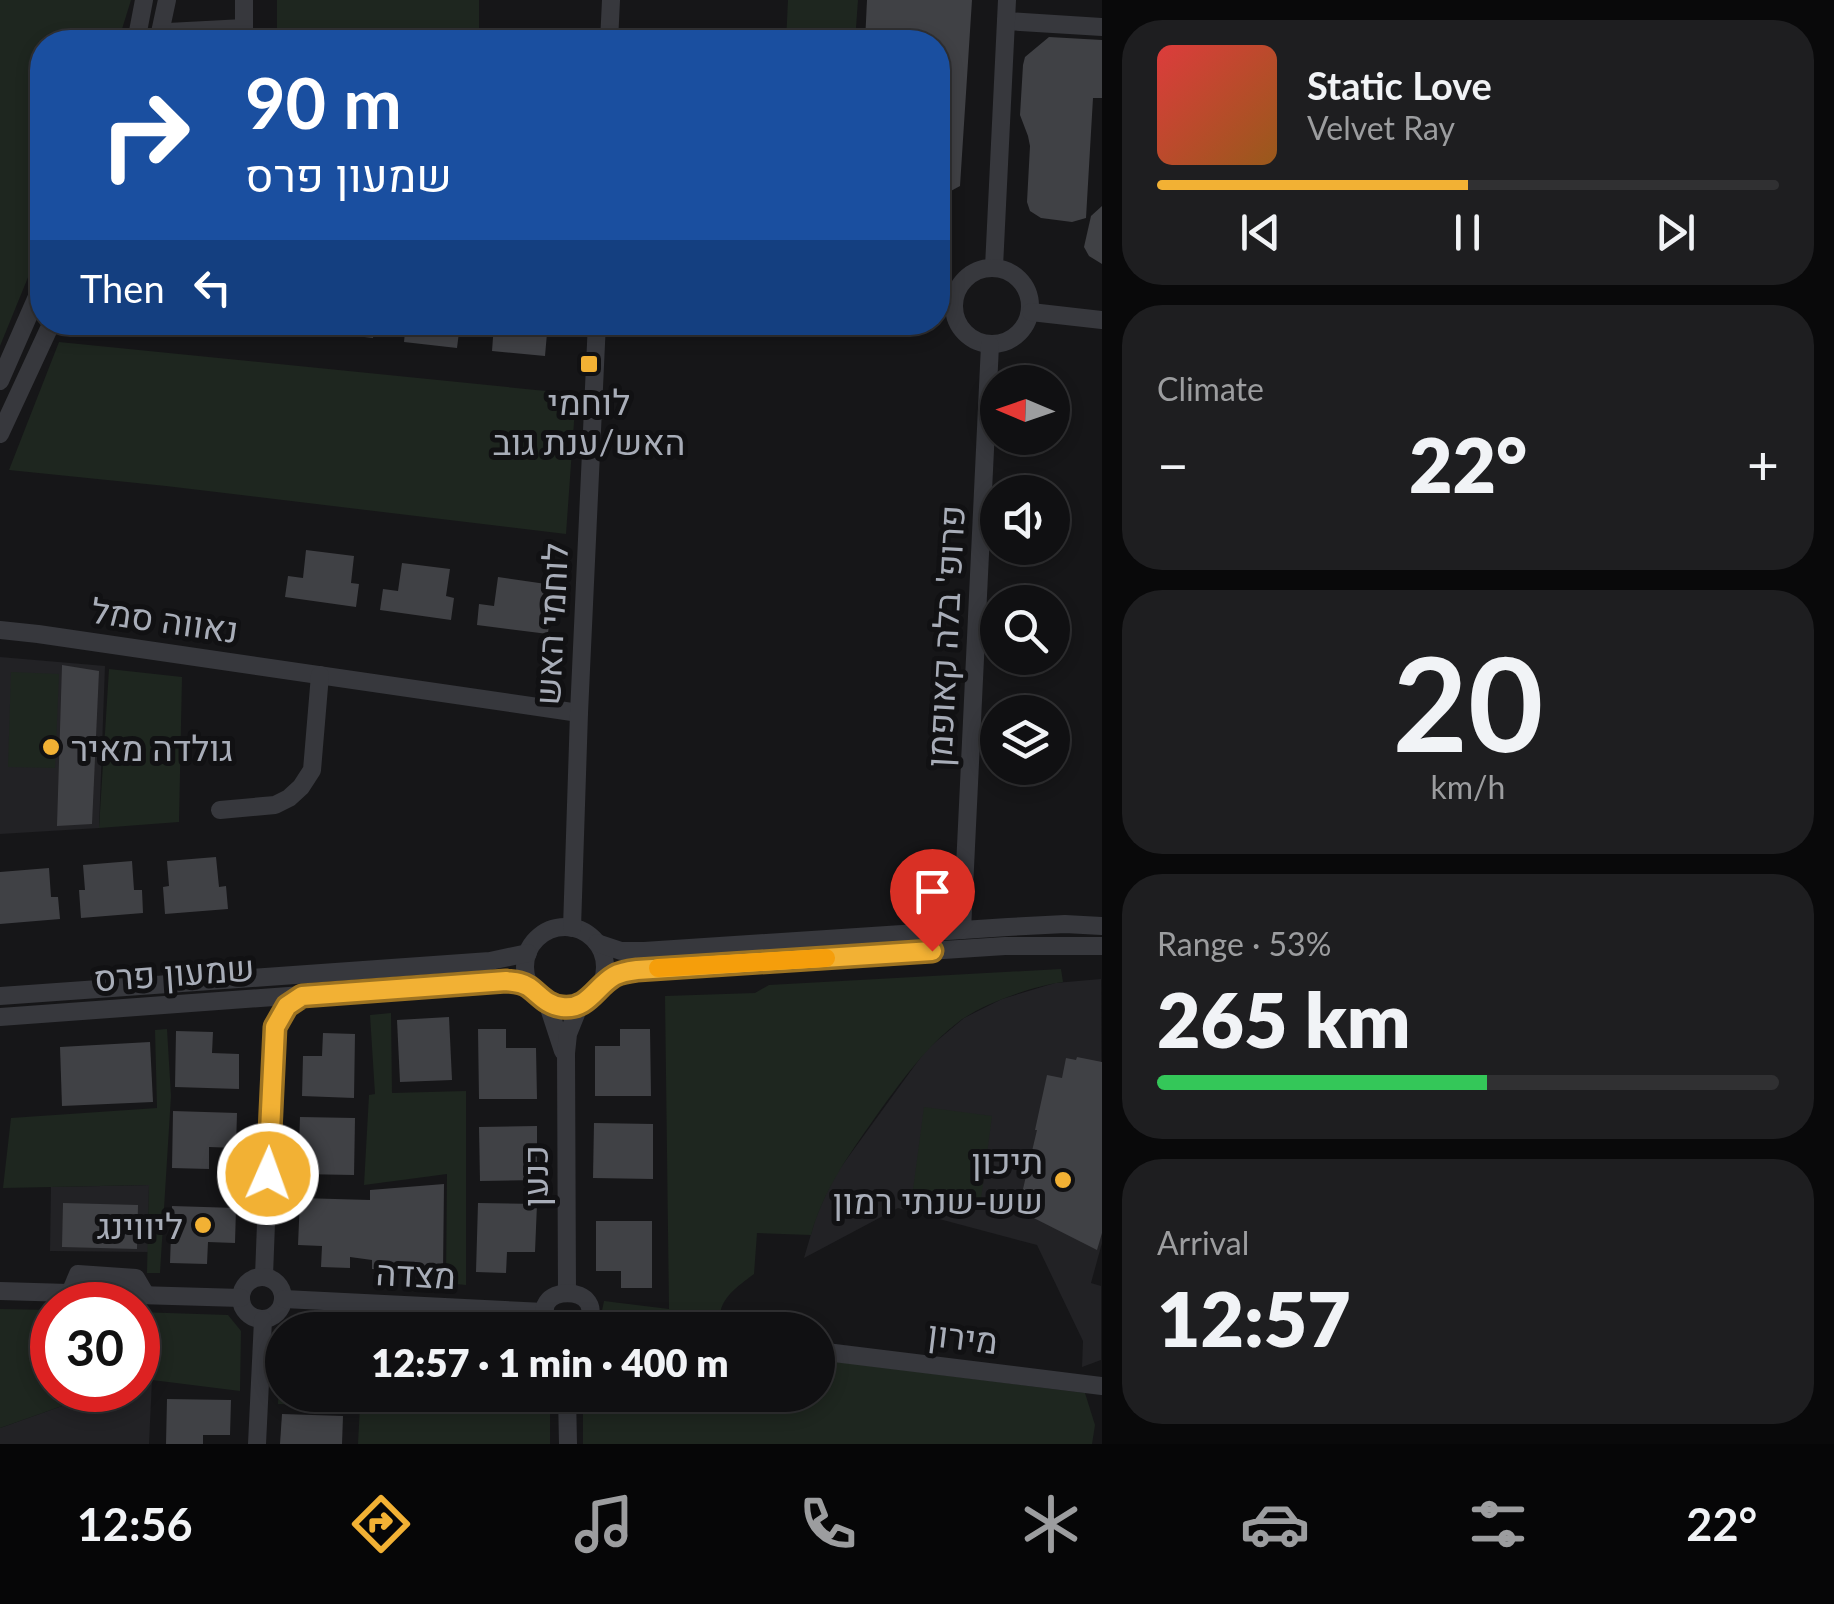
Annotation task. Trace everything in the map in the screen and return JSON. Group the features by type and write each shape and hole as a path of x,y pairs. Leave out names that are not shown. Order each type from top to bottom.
{"street":[{"path":"138,30 144,0"},
{"path":"161,30 167,0"},
{"path":"206,30 244,28 244,0"},
{"path":"611,30 612,0"},
{"path":"994,268 1007,0"},
{"path":"1006,21 1102,27"},
{"path":"950,295 972,273 994,268 1004,269 1022,282 1031,301 1021,332 1002,344 990,345 962,330 950,305"},
{"path":"0,381 30,312"},
{"path":"1030,312 1102,320"},
{"path":"0,434 46,335"},
{"name":"לוחמי האש","path":"572,928 596,335"},
{"name":"פרופ' בלה קאופמן","path":"962,930 990,345"},
{"name":"נאווה סמל","path":"0,630 579,713"},
{"path":"220,810 275,805 302,787 312,770 320,675"},
{"path":"1102,926 1065,924 644,951 621,951 597,943 580,930 560,928 533,944 526,972 532,988 546,1002 562,1007 580,1004 594,996 612,976 637,970 1005,946 1102,946"},
{"path":"597,943 605,968 600,987"},
{"name":"שמעון פרס","path":"0,996 490,961 528,953"},
{"name":"שמעון פרס","path":"0,1017 493,981 532,988"},
{"path":"264,1276 275,1027 284,1010 302,996"},
{"path":"240,1001 264,1018 274,1038"},
{"name":"כנען","path":"546,1002 566,1061"},
{"name":"כנען","path":"567,1291 566,1061 568,1034 580,1004"},
{"path":"264,1276 276,1282 284,1299 279,1311 262,1320 244,1311 240,1298 246,1284 264,1276"},
{"path":"549,1312 550,1300 567,1291 581,1296 589,1312"},
{"path":"0,1292 240,1298"},
{"name":"מצדה","path":"284,1299 441,1312"},
{"path":"257,1444 262,1320"},
{"name":"מירון","path":"835,1353 1102,1386"},
{"path":"568,1412 568,1444"}],"shaded area":[{"path":"0,0 131,0 122,30 30,30 30,272 0,346"},
{"path":"277,0 479,0 479,30 277,30"},
{"path":"788,0 858,0 856,30 787,30"},
{"path":"59,342 576,394 566,534 9,470"},
{"name":"גולדה מאיר","path":"0,657 105,666 99,828 0,834"},
{"path":"109,669 182,677 179,822 99,828"},
{"path":"11,672 59,674 55,768 8,767"},
{"path":"1061,969 1063,982 1024,991 983,1007 948,1031 894,1092 846,1160 822,1204 811,1235 757,1233 754,1274 733,1291 720,1312 602,1312 604,1301 669,1309 665,996 755,993 769,985"},
{"path":"1101,979 1102,1243 1091,1283 1101,1286 1101,1360 1082,1367 1083,1341 1037,1245 898,1208 804,1258 833,1178 926,1050 964,1018 1002,999 1055,983"},
{"path":"391,1013 392,1093 466,1091 466,1285 446,1283 447,1174 364,1185 369,1095 375,1094 370,1015"},
{"path":"167,1029 171,1096 160,1273 147,1273 149,1185 3,1188 11,1118 157,1108 155,1030"},
{"path":"924,1107 992,1116 981,1199 913,1190"},
{"path":"149,1185 148,1252 50,1251 51,1187"},
{"path":"0,1309 30,1310 30,1412 45,1412 0,1428"},
{"path":"160,1313 228,1315 241,1331 240,1391 160,1381"},
{"path":"835,1362 1085,1393 1095,1425 1092,1444 583,1444 583,1412 835,1412"},
{"path":"45,1412 150,1412 149,1444 0,1444 0,1428"},
{"path":"360,1412 550,1412 550,1444 358,1444"}],"building":[{"path":"867,0 972,0 960,186 950,191 950,30 866,30"},
{"path":"1049,37 1102,40 1102,98 1093,98 1086,218 1072,222 1041,218 1030,211 1027,202 1030,146 1020,115 1023,65 1025,57"},
{"path":"1102,206 1102,264 1089,256 1084,247 1091,216"},
{"path":"405,335 459,335 457,348 404,342"},
{"path":"493,335 547,335 545,356 492,351"},
{"path":"306,550 354,556 351,583 359,584 356,607 285,597 288,576 303,578"},
{"path":"402,563 450,569 446,596 454,598 451,620 380,610 383,589 398,591"},
{"path":"498,577 546,584 542,611 550,612 548,634 477,625 479,604 494,606"},
{"path":"62,665 99,671 92,824 57,826"},
{"path":"216,857 219,887 226,886 228,909 165,914 163,887 169,886 167,861"},
{"path":"132,861 134,890 142,890 143,913 81,918 79,890 85,890 83,865"},
{"path":"49,868 51,897 58,897 60,919 0,924 0,872"},
{"path":"449,1017 452,1080 400,1082 397,1020"},
{"path":"478,1029 506,1029 506,1048 536,1048 537,1099 479,1099"},
{"path":"620,1029 650,1029 651,1096 595,1096 595,1046 620,1046"},
{"path":"176,1031 213,1032 212,1053 239,1054 239,1089 175,1087"},
{"path":"323,1033 355,1034 354,1098 302,1096 303,1056 322,1056"},
{"path":"150,1042 153,1102 62,1106 60,1047"},
{"name":"תיכון שש-שנתי רמון","path":"1066,1058 1102,1062 1102,1233 1097,1250 1018,1210 1047,1075 1062,1078"},
{"name":"ליווינג","path":"173,1111 237,1113 236,1148 209,1147 209,1169 172,1168"},
{"path":"300,1117 355,1118 354,1175 298,1174"},
{"path":"594,1123 653,1124 653,1179 593,1178"},
{"path":"537,1126 537,1180 480,1181 479,1127"},
{"path":"444,1184 443,1273 372,1269 372,1260 350,1257 350,1268 321,1267 322,1246 298,1245 300,1198 370,1200 370,1190"},
{"path":"63,1203 138,1205 137,1249 62,1247"},
{"path":"478,1203 537,1204 535,1252 507,1252 506,1273 476,1272"},
{"name":"ליווינג","path":"172,1206 236,1208 235,1243 208,1242 207,1264 170,1263"},
{"path":"596,1221 652,1221 652,1288 621,1288 621,1271 596,1271"},
{"path":"167,1399 231,1400 230,1435 203,1435 203,1444 166,1444"},
{"path":"282,1414 343,1416 342,1444 280,1444"}],"slow traffic":[{"path":"658,968 826,958"}],"place":[{"name":"לוחמי האש/ענת גוב","path":"589,364"},
{"name":"גולדה מאיר","path":"51,747"},
{"name":"תיכון שש-שנתי רמון","path":"1063,1180"},
{"name":"ליווינג","path":"203,1225"}],"route":[{"path":"268,1174 275,1027 287,1006 302,996 506,981 532,988 551,1005 574,1007 594,996 612,976 623,972 932,951"}]}
